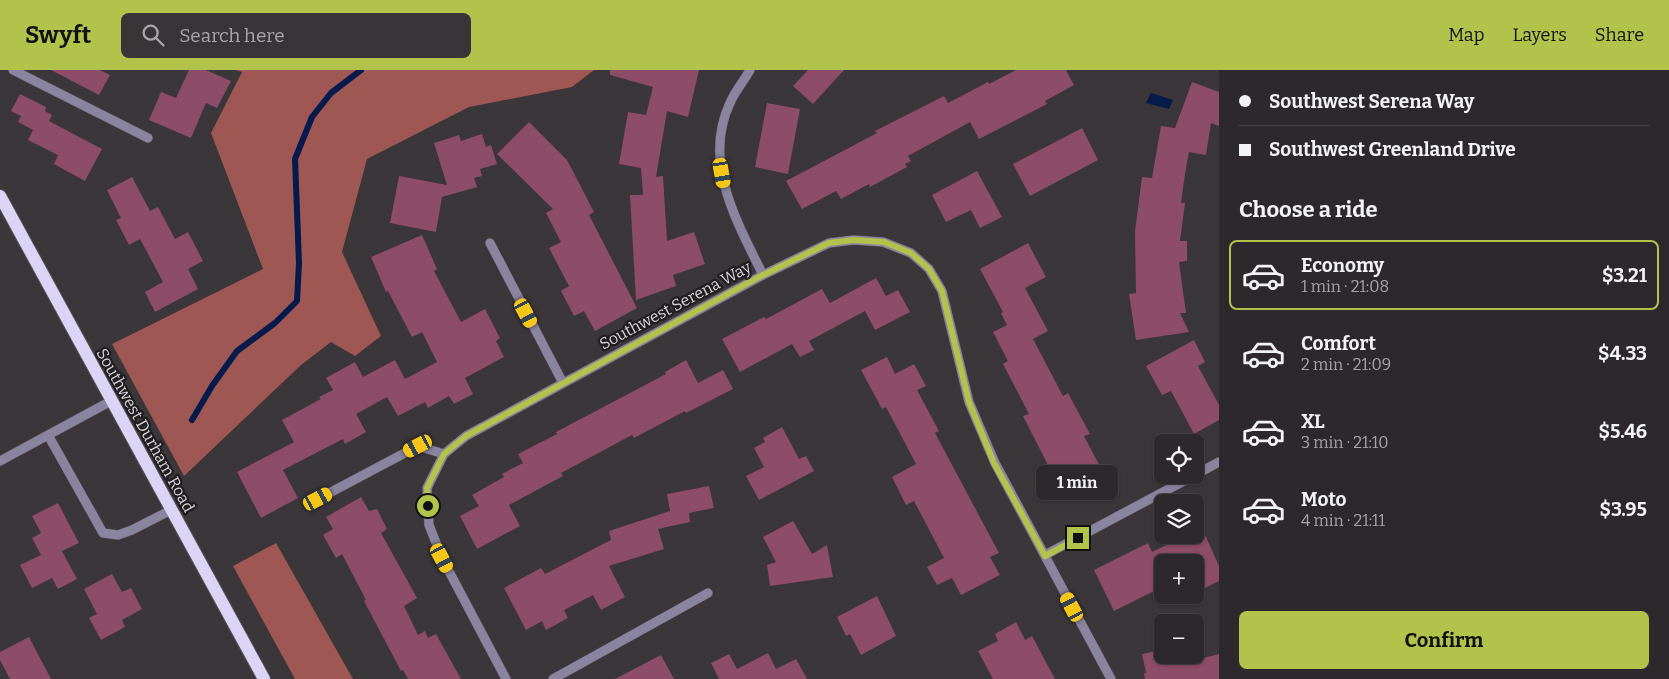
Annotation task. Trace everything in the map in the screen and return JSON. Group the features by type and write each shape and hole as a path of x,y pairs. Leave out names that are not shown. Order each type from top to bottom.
{"main road":[{"name":"Southwest Durham Road","path":"0,196 264,679"}],"street":[{"path":"14,70 148,138"},
{"path":"750,70 730,102 722,124 719,154 725,192 740,230 763,275"},
{"name":"Southwest Serena Way","path":"506,679 442,558 429,525 427,488 444,454 466,436 763,275 829,243 853,240 884,242 911,253 929,269 942,291 969,402 994,463 1111,679"},
{"path":"490,243 563,383"},
{"path":"0,461 111,401"},
{"path":"48,435 103,533 118,535 172,510"},
{"path":"318,499 418,446 444,454"},
{"path":"1204,470 1219,462"},
{"path":"1045,556 1178,484"},
{"path":"553,679 708,593"}],"shaded area":[{"path":"236,70 594,70 572,87 469,107 367,159 342,252 381,336 355,356 331,342 301,365 184,476 112,344 263,269 211,133 242,72"},
{"path":"276,543 353,679 295,679 233,566"}],"water":[{"path":"1151,93 1173,100 1169,109 1146,103"}],"building":[{"path":"51,70 100,70 110,75 99,95"},
{"path":"189,70 206,70 231,81 217,108 206,103 191,138 149,120 161,92 176,98"},
{"path":"610,70 699,70 688,117 667,111 656,177 663,176 667,241 694,232 705,264 673,275 676,286 636,300 630,195 643,195 641,168 619,164 628,112 646,115 653,87 610,75"},
{"path":"808,70 844,70 813,104 793,86"},
{"path":"1016,70 1066,70 1074,85 1045,101 1047,104 979,139 970,122 908,156 911,161 905,164 907,167 870,187 869,184 841,199 836,191 802,209 786,181 877,133 875,131 944,96 948,103"},
{"path":"1192,82 1219,92 1219,126 1211,123 1206,155 1189,152 1185,174 1181,203 1185,203 1180,241 1187,241 1187,261 1179,262 1186,313 1180,313 1189,332 1136,340 1129,294 1136,293 1135,231 1142,177 1152,178 1161,126 1175,128"},
{"path":"20,94 46,107 45,111 52,115 49,121 102,149 85,181 54,164 58,155 28,140 33,130 18,122 21,116 11,111"},
{"path":"767,103 800,109 788,174 755,167"},
{"path":"529,122 567,160 594,212 589,215 637,308 595,331 584,311 574,316 561,291 569,286 549,248 561,242 546,213 553,209 497,154"},
{"path":"1082,128 1098,160 1030,196 1013,164"},
{"path":"482,134 486,147 491,145 497,164 480,169 482,176 474,178 477,187 442,197 436,232 390,223 399,176 447,185 434,143 459,135 461,141"},
{"path":"977,171 1002,217 980,228 971,210 946,222 932,195"},
{"path":"132,177 150,211 158,207 175,239 188,232 203,261 188,269 198,289 155,312 145,292 163,282 140,239 129,245 116,220 121,218 107,190"},
{"path":"422,235 437,269 434,271 461,322 485,309 500,338 496,341 504,357 465,378 473,394 454,404 449,396 428,408 425,402 398,416 387,397 356,414 366,432 345,444 343,439 283,470 298,498 261,518 237,472 294,442 282,420 321,399 319,397 333,390 326,378 355,362 363,377 395,360 405,379 437,362 422,332 412,337 388,291 386,292 371,257"},
{"path":"1028,243 1046,277 1025,288 1048,331 1033,339 1063,396 1068,393 1090,434 1084,436 1105,476 1077,491 1071,481 1055,490 1043,468 1048,465 1023,416 1029,414 1003,364 1008,361 993,332 1007,325 1001,313 1003,312 980,269"},
{"path":"876,278 886,296 898,290 910,312 875,330 865,311 809,341 814,350 800,357 792,344 740,372 722,339 764,317 766,319 822,289 830,303"},
{"path":"1194,340 1205,362 1198,366 1219,405 1219,420 1194,434 1171,391 1162,395 1146,366"},
{"path":"887,357 895,374 914,364 926,386 917,390 939,431 935,433 999,553 990,557 1000,575 961,595 952,578 937,585 927,567 944,558 914,501 906,505 892,477 916,464 886,407 882,409 861,370"},
{"path":"686,360 698,383 723,370 733,389 686,413 685,411 634,438 632,435 561,473 563,476 509,505 520,526 477,549 460,516 479,506 472,495 504,477 502,474 523,463 518,454 666,374 665,372"},
{"path":"782,427 799,459 806,456 814,471 759,500 746,476 764,467 754,448 765,442 763,438"},
{"path":"709,486 714,508 689,513 690,522 658,529 664,549 609,566 625,597 601,610 593,595 564,610 568,618 546,630 542,621 526,630 504,588 541,568 545,574 611,540 609,531 670,511 667,494"},
{"path":"361,497 369,511 377,509 387,529 381,533 417,598 404,606 418,635 425,631 428,638 436,634 461,679 408,679 403,670 401,671 364,601 366,600 342,554 336,558 323,535 333,529 326,517"},
{"path":"58,503 79,543 62,551 77,579 58,589 52,578 32,588 20,565 41,555 32,538 41,533 32,516"},
{"path":"793,521 812,554 827,545 833,577 770,586 767,565 776,562 763,537"},
{"path":"1204,532 1219,566 1219,581 1204,588 1204,554 1154,554 1154,591 1114,611 1094,570 1148,543 1152,552 1168,544 1204,544"},
{"path":"112,574 122,592 131,588 142,609 122,620 125,627 101,640 89,618 97,614 84,589"},
{"path":"877,596 896,636 861,655 850,634 846,636 837,617"},
{"path":"1016,622 1025,640 1032,636 1055,679 993,679 978,651 998,641 995,634"},
{"path":"29,637 51,679 10,679 0,660 0,652"},
{"path":"1154,652 1154,664 1204,664 1204,658 1219,654 1219,679 1145,679 1144,673 1146,673 1142,654"},
{"path":"768,653 776,669 796,659 807,679 719,679 711,663 729,654 737,669"},
{"path":"661,655 674,679 615,679"}],"waterway":[{"path":"192,420 212,386 237,351 275,323 297,301 299,263 295,159 312,117 331,93 361,70"}],"route":[{"path":"428,506 427,488 444,454 466,436 763,275 829,243 853,240 884,242 911,253 929,269 942,291 969,402 994,463 1045,556 1078,538"}]}
